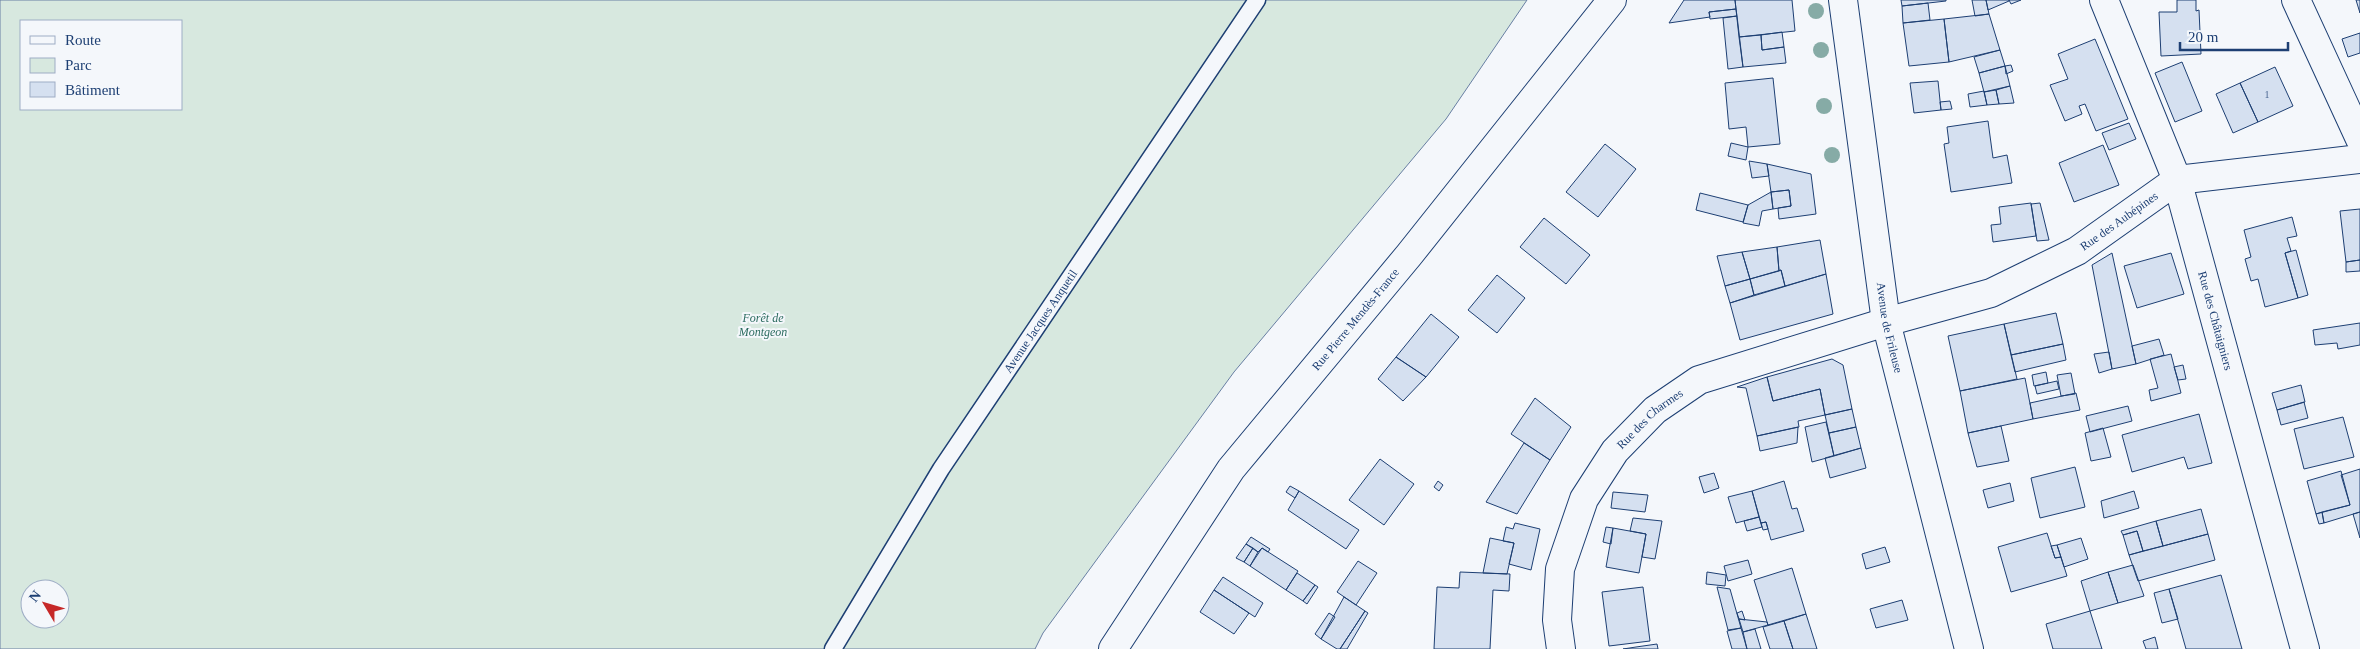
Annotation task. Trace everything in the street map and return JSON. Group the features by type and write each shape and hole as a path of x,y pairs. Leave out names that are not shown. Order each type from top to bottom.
{"street":[{"name":"Rue Pierre Mendès-France","path":"1113,649 1231,469 1409,255 1612,0"},
{"name":"Avenue de Frileuse","path":"1843,0 1886,322 1969,649"},
{"name":"Rue des Châtaigniers","path":"2104,0 2177,180 2305,649"},
{"path":"2296,0 2360,139"},
{"name":"Rue des Aubépines","path":"1886,322 1991,293 2077,251 2177,180 2360,159"},
{"name":"Rue des Charmes","path":"1561,649 1557,620 1560,569 1584,499 1615,450 1648,417 1699,380 1886,322"}],"lane":[{"name":"Avenue Jacques Anquetil","path":"833,649 942,470 1256,0"}],"green space":[{"name":"Forêt de Montgeon","path":"0,0 1527,0 1446,119 1234,372 1043,633 1035,649 0,649"}],"building":[{"path":"1684,0 1735,0 1736,9 1709,12 1710,17 1669,23"},
{"path":"1735,0 1792,0 1795,31 1739,37"},
{"path":"1901,0 1946,0 1946,1 1902,6"},
{"path":"1972,0 1986,0 1989,14 1975,16"},
{"path":"1986,0 2009,0 2009,1 1988,10"},
{"path":"2009,0 2021,0 2011,4"},
{"path":"2177,0 2196,0 2196,11 2199,10 2201,54 2161,56 2159,12 2177,12"},
{"path":"2356,0 2360,0 2360,13"},
{"path":"1928,3 1930,20 1903,23 1902,6"},
{"path":"1736,9 1737,16 1710,19 1709,12"},
{"path":"1989,14 2000,50 1949,62 1944,19"},
{"path":"1737,16 1743,67 1728,69 1723,18"},
{"path":"1944,19 1949,62 1909,66 1903,23"},
{"path":"1782,32 1784,47 1762,50 1761,35"},
{"path":"2360,33 2360,53 2348,57 2342,39"},
{"path":"1761,35 1762,50 1784,47 1786,63 1743,67 1739,37"},
{"path":"2095,39 2128,119 2096,131 2085,104 2079,106 2082,114 2065,121 2050,85 2068,79 2058,54"},
{"path":"2000,50 2005,66 1979,73 1974,57"},
{"path":"2182,62 2202,111 2175,122 2155,73"},
{"path":"2011,65 2013,71 2006,74 2005,66"},
{"path":"2005,66 2010,86 1984,92 1979,73"},
{"path":"2275,67 2293,106 2258,122 2240,83"},
{"path":"1773,78 1780,144 1748,147 1746,127 1729,129 1725,83"},
{"path":"1938,81 1941,110 1914,113 1910,83"},
{"path":"2240,83 2258,122 2233,133 2216,94"},
{"path":"2010,86 2014,103 1999,104 1996,90"},
{"path":"1996,90 1999,104 1987,105 1984,92"},
{"path":"1984,91 1987,105 1970,107 1968,94"},
{"path":"1950,101 1952,109 1941,110 1940,102"},
{"path":"1988,121 1993,158 2007,155 2012,183 1951,192 1944,144 1949,143 1947,127"},
{"path":"2129,123 2136,139 2109,150 2102,133"},
{"path":"1731,143 1748,147 1746,160 1728,156"},
{"path":"1605,144 1636,169 1598,217 1566,192"},
{"path":"2103,145 2119,185 2074,202 2059,163"},
{"path":"1749,161 1767,164 1769,176 1752,178"},
{"path":"1767,164 1811,174 1816,214 1779,219 1778,208 1791,206 1789,190 1771,192"},
{"path":"1789,190 1791,206 1773,209 1771,192"},
{"path":"1771,192 1773,209 1762,211 1759,226 1743,223 1748,205"},
{"path":"1700,193 1748,205 1743,222 1696,210"},
{"path":"2031,203 2036,236 1993,242 1991,225 2001,224 1999,207"},
{"path":"2040,203 2049,240 2037,241 2031,204"},
{"path":"2360,209 2360,260 2346,262 2340,211"},
{"path":"2292,217 2297,236 2287,238 2291,251 2285,253 2298,298 2265,307 2258,279 2251,281 2245,259 2251,257 2244,230"},
{"path":"1544,218 1590,255 1566,284 1520,247"},
{"path":"1820,240 1826,274 1785,286 1781,270 1779,271 1777,247"},
{"path":"1777,247 1779,271 1750,279 1742,252"},
{"path":"2296,250 2308,295 2298,298 2285,253"},
{"path":"1742,252 1750,279 1725,286 1717,256"},
{"path":"2112,253 2136,364 2112,369 2092,265"},
{"path":"2171,253 2184,294 2137,308 2124,266"},
{"path":"2360,260 2360,271 2346,272 2346,262"},
{"path":"1781,270 1785,286 1754,295 1750,279"},
{"path":"1826,274 1833,314 1740,340 1730,303"},
{"path":"1497,275 1525,298 1497,333 1468,310"},
{"path":"1750,279 1754,295 1730,303 1725,286"},
{"path":"2056,313 2063,344 2011,355 2004,324"},
{"path":"1431,314 1459,337 1426,377 1396,357"},
{"path":"2360,323 2360,345 2338,349 2337,343 2315,345 2313,330"},
{"path":"2004,324 2017,379 1960,391 1948,336"},
{"path":"2159,339 2164,355 2136,364 2132,346"},
{"path":"2063,344 2066,360 2015,372 2011,355"},
{"path":"2109,352 2112,369 2099,373 2094,354"},
{"path":"2171,354 2181,393 2151,401 2149,390 2158,388 2150,359"},
{"path":"1396,357 1426,377 1403,401 1378,379"},
{"path":"1832,359 1843,365 1852,409 1825,415 1820,389 1773,401 1767,377"},
{"path":"2183,365 2186,379 2178,380 2174,367"},
{"path":"2046,372 2048,383 2034,386 2032,375"},
{"path":"2071,373 2075,394 2061,396 2057,375"},
{"path":"1767,377 1773,401 1820,389 1825,415 1798,421 1799,427 1757,436 1746,388 1737,387"},
{"path":"2025,378 2033,419 1968,433 1960,391"},
{"path":"2057,381 2059,389 2037,394 2035,386"},
{"path":"2301,385 2305,402 2277,410 2272,393"},
{"path":"2076,393 2080,410 2033,419 2030,403"},
{"path":"1535,398 1571,427 1550,460 1511,434"},
{"path":"2304,402 2308,418 2281,425 2277,410"},
{"path":"2128,406 2132,421 2090,432 2086,416"},
{"path":"1852,409 1856,427 1829,433 1825,415"},
{"path":"2199,414 2212,463 2188,469 2184,457 2132,472 2122,435"},
{"path":"2343,417 2354,457 2304,469 2294,429"},
{"path":"1826,422 1834,456 1812,462 1805,427"},
{"path":"2001,426 2009,461 1977,467 1968,433"},
{"path":"1798,427 1797,443 1760,451 1757,436"},
{"path":"1856,427 1861,448 1834,456 1829,433"},
{"path":"2103,428 2111,457 2091,461 2085,433"},
{"path":"1524,443 1550,460 1517,514 1486,502"},
{"path":"1861,448 1866,468 1830,478 1825,458"},
{"path":"1380,459 1414,484 1384,525 1349,500"},
{"path":"2075,467 2085,507 2040,518 2031,478"},
{"path":"2360,469 2360,512 2324,523 2322,512 2350,505 2341,475"},
{"path":"2341,471 2350,505 2316,514 2307,481"},
{"path":"1714,473 1719,488 1704,493 1699,477"},
{"path":"1438,481 1443,485 1439,491 1434,487"},
{"path":"1784,481 1792,509 1797,508 1804,531 1771,540 1766,522 1761,523 1752,491"},
{"path":"2010,483 2014,501 1988,508 1983,490"},
{"path":"1290,486 1299,491 1295,498 1286,492"},
{"path":"1299,491 1359,530 1346,549 1288,510"},
{"path":"1752,491 1759,517 1736,523 1728,497"},
{"path":"2134,491 2139,508 2104,518 2101,501"},
{"path":"1613,492 1648,495 1645,512 1611,508"},
{"path":"2201,509 2208,534 2163,546 2156,521"},
{"path":"2322,512 2324,523 2319,524 2316,514"},
{"path":"2360,512 2360,538 2353,514"},
{"path":"1759,517 1762,527 1747,531 1744,521"},
{"path":"1633,518 1662,521 1655,559 1642,557 1646,534 1630,531"},
{"path":"2156,521 2163,546 2143,551 2137,531 2123,535 2121,531"},
{"path":"1766,522 1768,529 1763,530 1761,523"},
{"path":"1515,523 1540,529 1531,570 1509,564 1514,543 1503,541 1506,527 1513,529"},
{"path":"1606,527 1613,528 1611,544 1603,542"},
{"path":"1613,528 1646,534 1639,573 1606,567"},
{"path":"2137,531 2143,551 2129,555 2123,535"},
{"path":"2047,533 2055,558 2061,557 2067,576 2011,592 1998,547"},
{"path":"2208,534 2215,560 2138,581 2129,555"},
{"path":"1251,537 1270,549 1268,552 1262,548 1258,552 1246,544"},
{"path":"1490,538 1514,543 1507,574 1483,573"},
{"path":"2081,538 2088,559 2064,567 2057,545"},
{"path":"1246,544 1253,548 1244,562 1236,558"},
{"path":"2057,545 2061,557 2055,558 2051,546"},
{"path":"1885,547 1890,562 1866,569 1862,554"},
{"path":"1253,548 1258,552 1250,566 1244,562"},
{"path":"1262,548 1298,571 1286,590 1250,566"},
{"path":"1748,560 1752,574 1728,581 1724,566"},
{"path":"1358,561 1377,573 1356,605 1337,592"},
{"path":"2133,565 2144,596 2118,603 2108,572"},
{"path":"1792,568 1806,614 1768,625 1754,580"},
{"path":"1460,572 1510,574 1509,591 1493,590 1490,649 1434,649 1437,587 1459,588"},
{"path":"1707,572 1726,575 1725,586 1706,584"},
{"path":"2108,572 2118,603 2090,611 2081,581"},
{"path":"1297,573 1315,585 1303,601 1286,590"},
{"path":"2221,575 2242,649 2186,649 2169,589"},
{"path":"1223,577 1263,603 1255,617 1214,590"},
{"path":"1315,585 1318,587 1307,604 1303,601"},
{"path":"1643,587 1650,641 1609,646 1602,592"},
{"path":"1717,587 1730,589 1741,628 1728,630"},
{"path":"2169,589 2178,619 2162,623 2154,593"},
{"path":"1214,590 1249,613 1234,634 1200,612"},
{"path":"1344,597 1365,611 1340,649 1337,649 1321,639"},
{"path":"1902,600 1908,620 1876,628 1870,609"},
{"path":"1365,611 1368,613 1347,649 1340,649"},
{"path":"1742,611 1745,620 1739,619 1737,613"},
{"path":"2090,611 2102,649 2053,649 2046,624"},
{"path":"1329,613 1335,617 1321,639 1315,634"},
{"path":"1806,614 1817,649 1793,649 1784,621"},
{"path":"1739,619 1767,622 1768,625 1743,632"},
{"path":"1784,621 1793,649 1770,649 1763,627"},
{"path":"1741,628 1747,649 1732,649 1727,631"},
{"path":"1755,629 1761,649 1747,649 1743,632"},
{"path":"2155,637 2158,649 2146,649 2143,641"},
{"path":"1657,644 1658,649 1623,649 1636,647"}]}
